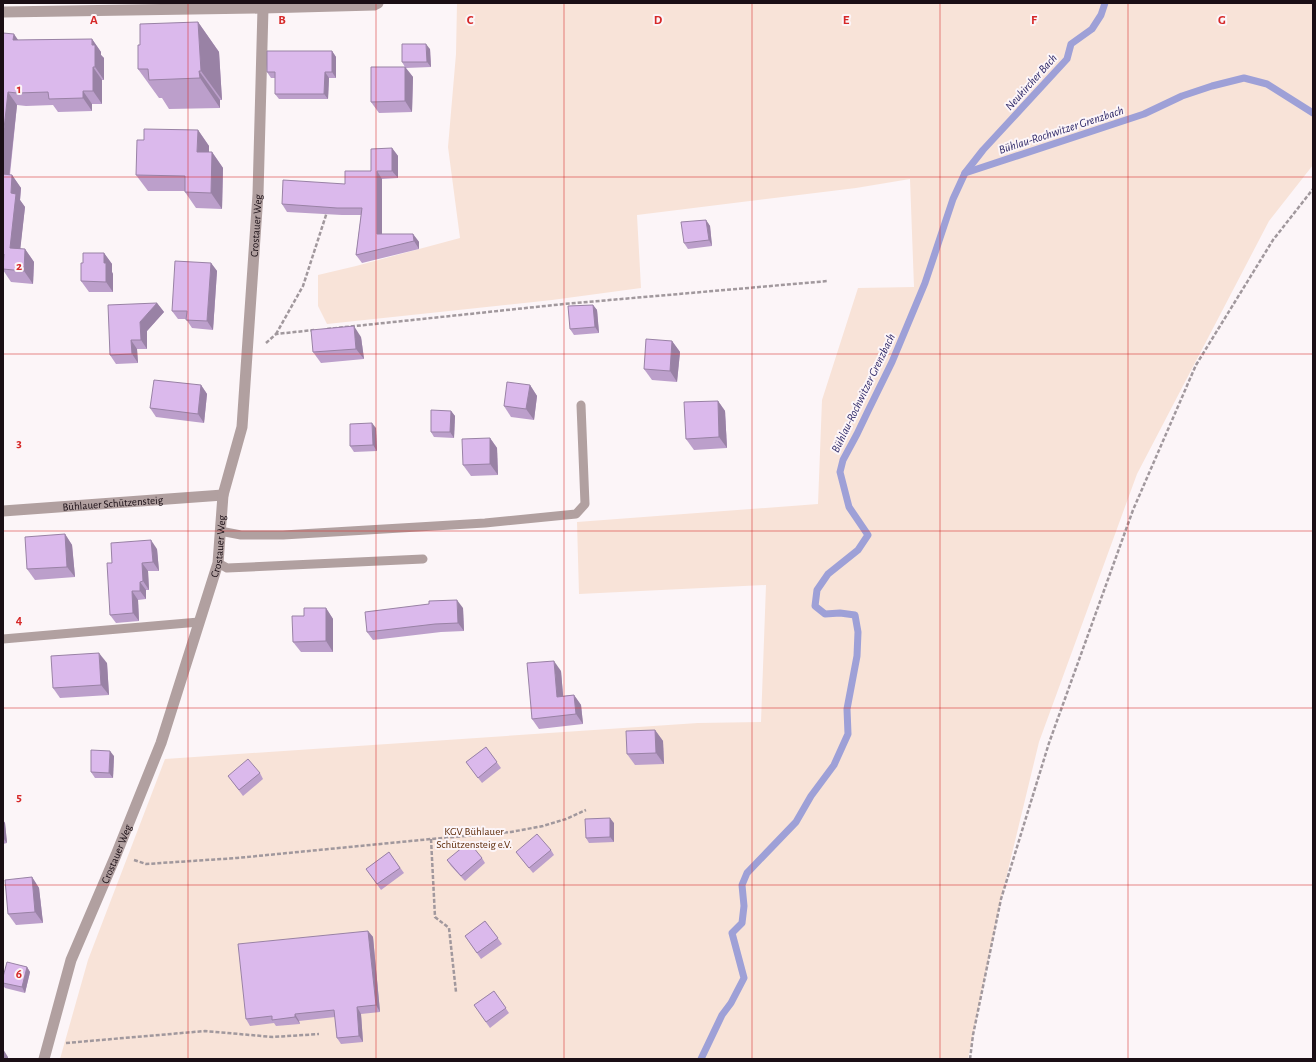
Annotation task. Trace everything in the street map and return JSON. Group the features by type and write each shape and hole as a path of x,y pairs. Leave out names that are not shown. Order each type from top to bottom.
{"street":[{"path":"3,12 378,3"},
{"name":"Crostauer Weg","path":"44,1059 71,960 116,855 161,743 218,563 223,495 242,427 258,194 258,6"},
{"name":"Bühlauer Schützensteig","path":"3,511 223,495"}],"lane":[{"path":"220,531 241,536 283,535 485,523 576,514 585,504 581,405"},
{"path":"218,563 228,568 424,559"},
{"path":"3,639 199,622"}],"path":[{"path":"970,1059 973,1035 1004,892 1049,743 1133,510 1196,365 1273,240 1313,189"},
{"path":"246,360 276,334 303,286 328,206"},
{"path":"323,329 564,304 828,281"},
{"path":"276,334 315,330"},
{"path":"133,860 146,864 237,858 511,832 566,819 586,810"},
{"path":"431,839 435,917 449,928 456,992"},
{"path":"64,1043 205,1031 273,1037 318,1034"}],"green space":[{"name":"KGV Bühlauer Schützensteig e.V.","path":"457,3 1313,3 1313,165 1269,221 1137,474 1039,742 1001,899 968,1059 60,1059 88,960 165,759 698,723 761,722 766,585 579,594 577,522 818,504 822,400 858,288 914,287 910,179 856,188 637,215 641,288 552,300 327,324 318,306 318,275 460,238 448,147 456,54"}],"building":[{"path":"198,22 201,71 199,71 200,78 149,80 148,69 138,69 140,24"},
{"path":"3,33 14,34 13,40 92,39 92,45 95,45 93,91 83,91 83,98 49,99 48,92 8,92 3,138"},
{"path":"402,44 426,44 427,62 402,62"},
{"path":"267,51 332,51 332,72 325,72 324,94 275,94 275,72 267,72"},
{"path":"371,67 405,67 405,101 371,102"},
{"path":"144,129 198,130 197,152 212,152 211,193 185,192 185,176 136,175 137,140 144,140"},
{"path":"392,148 392,171 377,171 377,234 413,234 414,241 356,255 362,208 337,208 282,204 283,180 345,184 345,171 371,171 371,149"},
{"path":"3,174 12,175 11,193 16,194 10,248 25,249 24,271 3,269"},
{"path":"706,220 709,240 684,243 681,222"},
{"path":"83,253 104,253 104,263 106,263 106,282 81,281 81,263 83,263"},
{"path":"175,261 211,263 207,321 186,320 187,311 172,311"},
{"path":"157,303 140,322 141,340 131,340 132,354 110,355 108,305"},
{"path":"593,305 595,327 570,329 568,306"},
{"path":"354,326 356,349 313,352 311,330"},
{"path":"646,339 672,341 670,371 644,369"},
{"path":"154,380 201,385 198,414 150,408"},
{"path":"507,382 530,385 526,409 504,406"},
{"path":"718,401 719,437 686,439 684,402"},
{"path":"431,410 451,411 450,432 431,432"},
{"path":"372,423 373,445 350,446 350,424"},
{"path":"490,438 490,464 463,465 462,439"},
{"path":"65,534 67,567 27,569 25,537"},
{"path":"151,540 153,562 142,563 143,581 140,582 140,591 132,591 133,613 110,615 107,563 112,563 111,543"},
{"path":"457,600 458,623 435,624 367,632 365,612 429,604 429,601"},
{"path":"304,608 326,608 326,641 293,642 292,616 304,616"},
{"path":"99,653 101,685 53,688 51,656"},
{"path":"554,661 557,697 574,695 576,714 532,719 527,663"},
{"path":"655,730 656,753 627,754 626,731"},
{"path":"486,747 497,762 478,778 466,762"},
{"path":"91,750 110,751 109,773 91,772"},
{"path":"248,759 260,773 239,790 228,776"},
{"path":"610,818 610,837 586,838 585,819"},
{"path":"537,834 551,850 529,868 516,852"},
{"path":"469,842 482,858 461,876 447,860"},
{"path":"389,852 400,868 377,884 366,869"},
{"path":"32,877 35,912 8,914 5,880"},
{"path":"485,921 498,938 477,953 465,936"},
{"path":"368,931 376,1005 357,1007 359,1036 337,1038 334,1010 295,1014 295,1017 272,1020 272,1016 246,1019 238,944"},
{"path":"7,962 27,967 22,987 3,983"},
{"path":"494,991 506,1008 486,1022 474,1005"}],"waterway":[{"name":"Neukircher Bach","path":"965,173 983,150 1067,59 1071,44 1092,29 1101,15 1105,3"},
{"name":"Bühlau-Rochwitzer Grenzbach","path":"701,1059 722,1015 731,1003 744,978 732,933 742,923 744,906 742,885 747,873 796,822 811,796 834,765 848,734 847,709 857,656 858,632 855,615 840,613 825,614 815,606 817,590 828,574 858,550 868,535 849,507 840,472 843,460 892,362 925,283 953,199 965,173 1144,114 1182,96 1212,86 1244,78 1267,84 1313,113"}]}
